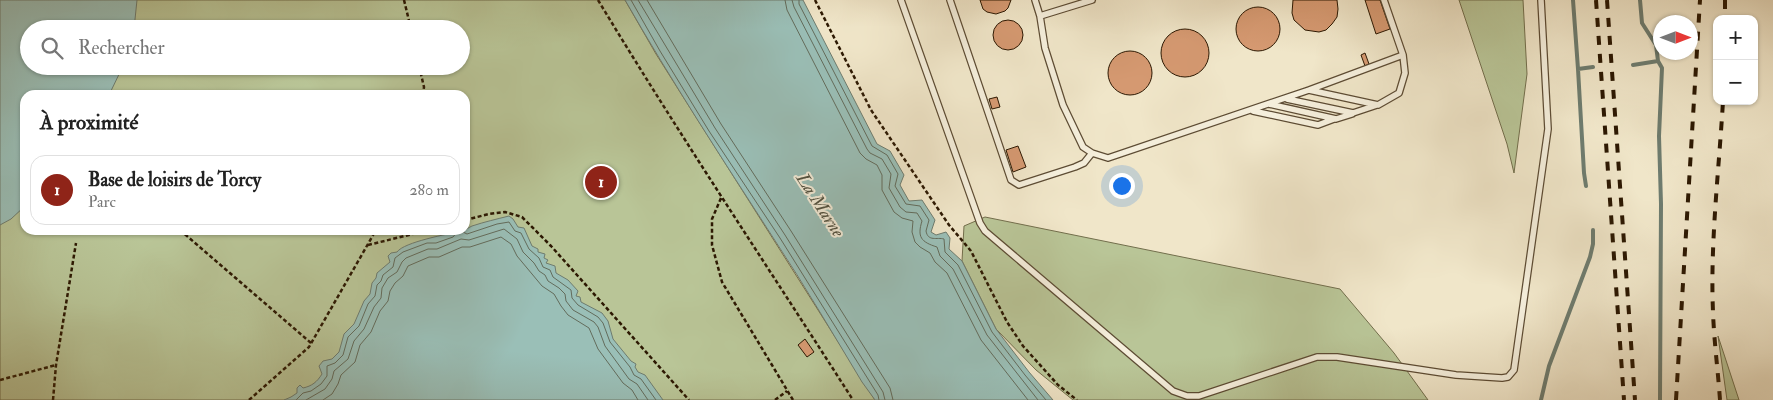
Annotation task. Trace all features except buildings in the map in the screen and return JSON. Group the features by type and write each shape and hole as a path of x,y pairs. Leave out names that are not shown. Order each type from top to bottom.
{"lane":[{"path":"901,0 980,224 985,231 1173,391 1186,396 1199,396 1317,357 1337,357 1456,375 1508,377 1514,370 1548,129 1540,0"},
{"path":"950,0 1011,180 1019,185 1075,167 1084,163 1092,153"},
{"path":"1035,0 1040,16 1045,48 1063,105 1083,147 1092,153 1108,158 1285,99 1403,56"},
{"path":"1040,16 1092,0"},
{"path":"1251,110 1318,125 1378,105 1399,93 1406,73 1403,56 1384,0"},
{"path":"1309,90 1378,105"},
{"path":"1285,99 1353,113"},
{"path":"1269,104 1336,119"}],"path":[{"path":"404,0 409,20"},
{"path":"598,0 654,93 853,400"},
{"path":"815,0 871,110 949,225 971,251 1012,330 1037,364 1058,385 1077,400"},
{"path":"421,75 424,90"},
{"path":"721,198 712,219 712,245 722,282 793,400"},
{"path":"470,219 505,212 522,217 551,246 689,400"},
{"path":"186,235 311,343"},
{"path":"249,400 311,343 373,235"},
{"path":"368,245 409,235"},
{"path":"53,400 56,366 76,243"},
{"path":"0,380 56,366"},
{"path":"775,400 786,391"}],"green space":[{"path":"0,0 625,0 656,54 875,400 0,400"},
{"path":"1459,0 1523,0 1527,74 1514,173 1507,144"},
{"path":"985,217 1340,289 1394,353 1428,400 1073,400 1036,370 996,329 962,261 964,226"},
{"path":"1718,336 1739,400 1727,400"}],"water":[{"path":"0,0 137,0 135,20 20,20 20,75 119,75 111,90 20,90 20,211 11,219 0,225"},
{"name":"La Marne","path":"625,0 803,0 877,144 890,151 904,175 900,185 909,201 922,200 935,220 931,232 936,235 946,232 950,238 949,249 962,261 996,329 1053,400 875,400 862,382 797,274 679,91"},
{"path":"509,216 518,227 524,228 532,246 538,249 538,252 545,254 544,258 548,260 546,263 555,266 556,273 568,280 578,291 576,296 580,297 581,302 602,313 608,321 613,339 631,361 636,364 635,367 638,372 645,375 663,400 284,400 297,393 297,388 300,385 303,388 316,381 322,374 319,366 323,361 332,359 339,352 344,334 354,324 364,301 370,294 372,283 377,273 390,262 388,256 391,253 397,252 408,245 437,236 470,235 470,227"}],"waterway":[{"path":"1573,0 1578,69"},
{"path":"1633,65 1658,61 1656,45 1642,23 1640,0"},
{"path":"1658,61 1662,68 1659,136 1661,204 1660,400"},
{"path":"1586,186 1578,69 1593,67"},
{"path":"1541,400 1549,366 1590,257 1593,244 1593,230"}],"railway":[{"path":"1596,0 1624,400"},
{"path":"1607,0 1635,400"},
{"path":"1676,400 1700,0"},
{"path":"1725,0 1725,15"},
{"path":"1720,400 1712,286 1723,105"}],"place":[{"name":"Base de loisirs de Torcy","path":"601,182"}]}
